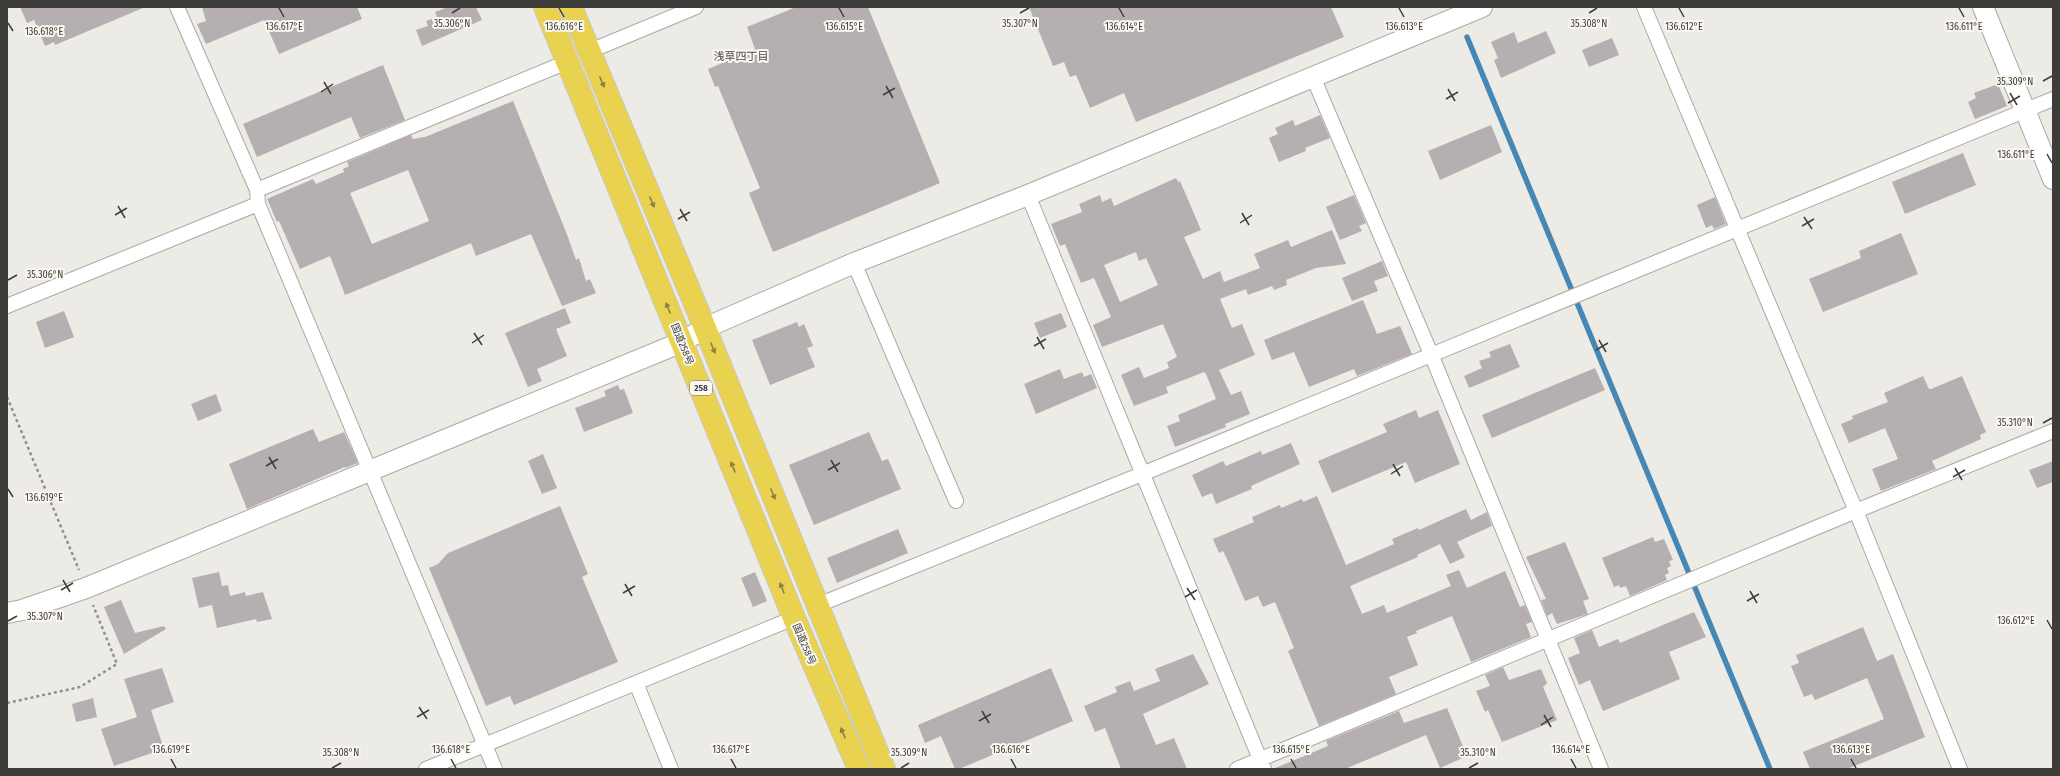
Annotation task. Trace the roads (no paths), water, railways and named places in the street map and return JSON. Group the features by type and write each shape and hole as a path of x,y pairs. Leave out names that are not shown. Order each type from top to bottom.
{"highway":[{"name":"国道258号","path":"545,7 794,618 859,769"},
{"name":"258","path":"571,7 818,605 884,769"}],"street":[{"path":"177,7 257,190 258,204 496,769"},
{"path":"590,51 696,7"},
{"path":"7,613 22,610 86,588 682,342 704,328 854,264 1028,195 1482,7"},
{"path":"1644,7 1856,511 1960,769"},
{"path":"1982,7 2053,179"},
{"path":"257,190 567,62"},
{"path":"1313,77 1431,354 1601,769"},
{"path":"818,605 1142,474 2053,99"},
{"path":"1028,195 1262,764"},
{"path":"7,306 258,204"},
{"path":"854,264 956,501"},
{"path":"1237,769 1262,764 1549,639 1856,511 2053,431"},
{"path":"426,769 794,618"},
{"path":"636,683 671,769"}],"waterway":[{"path":"1467,37 1770,769"}],"district":[{"name":"浅草四丁目","path":"741,56"}]}
